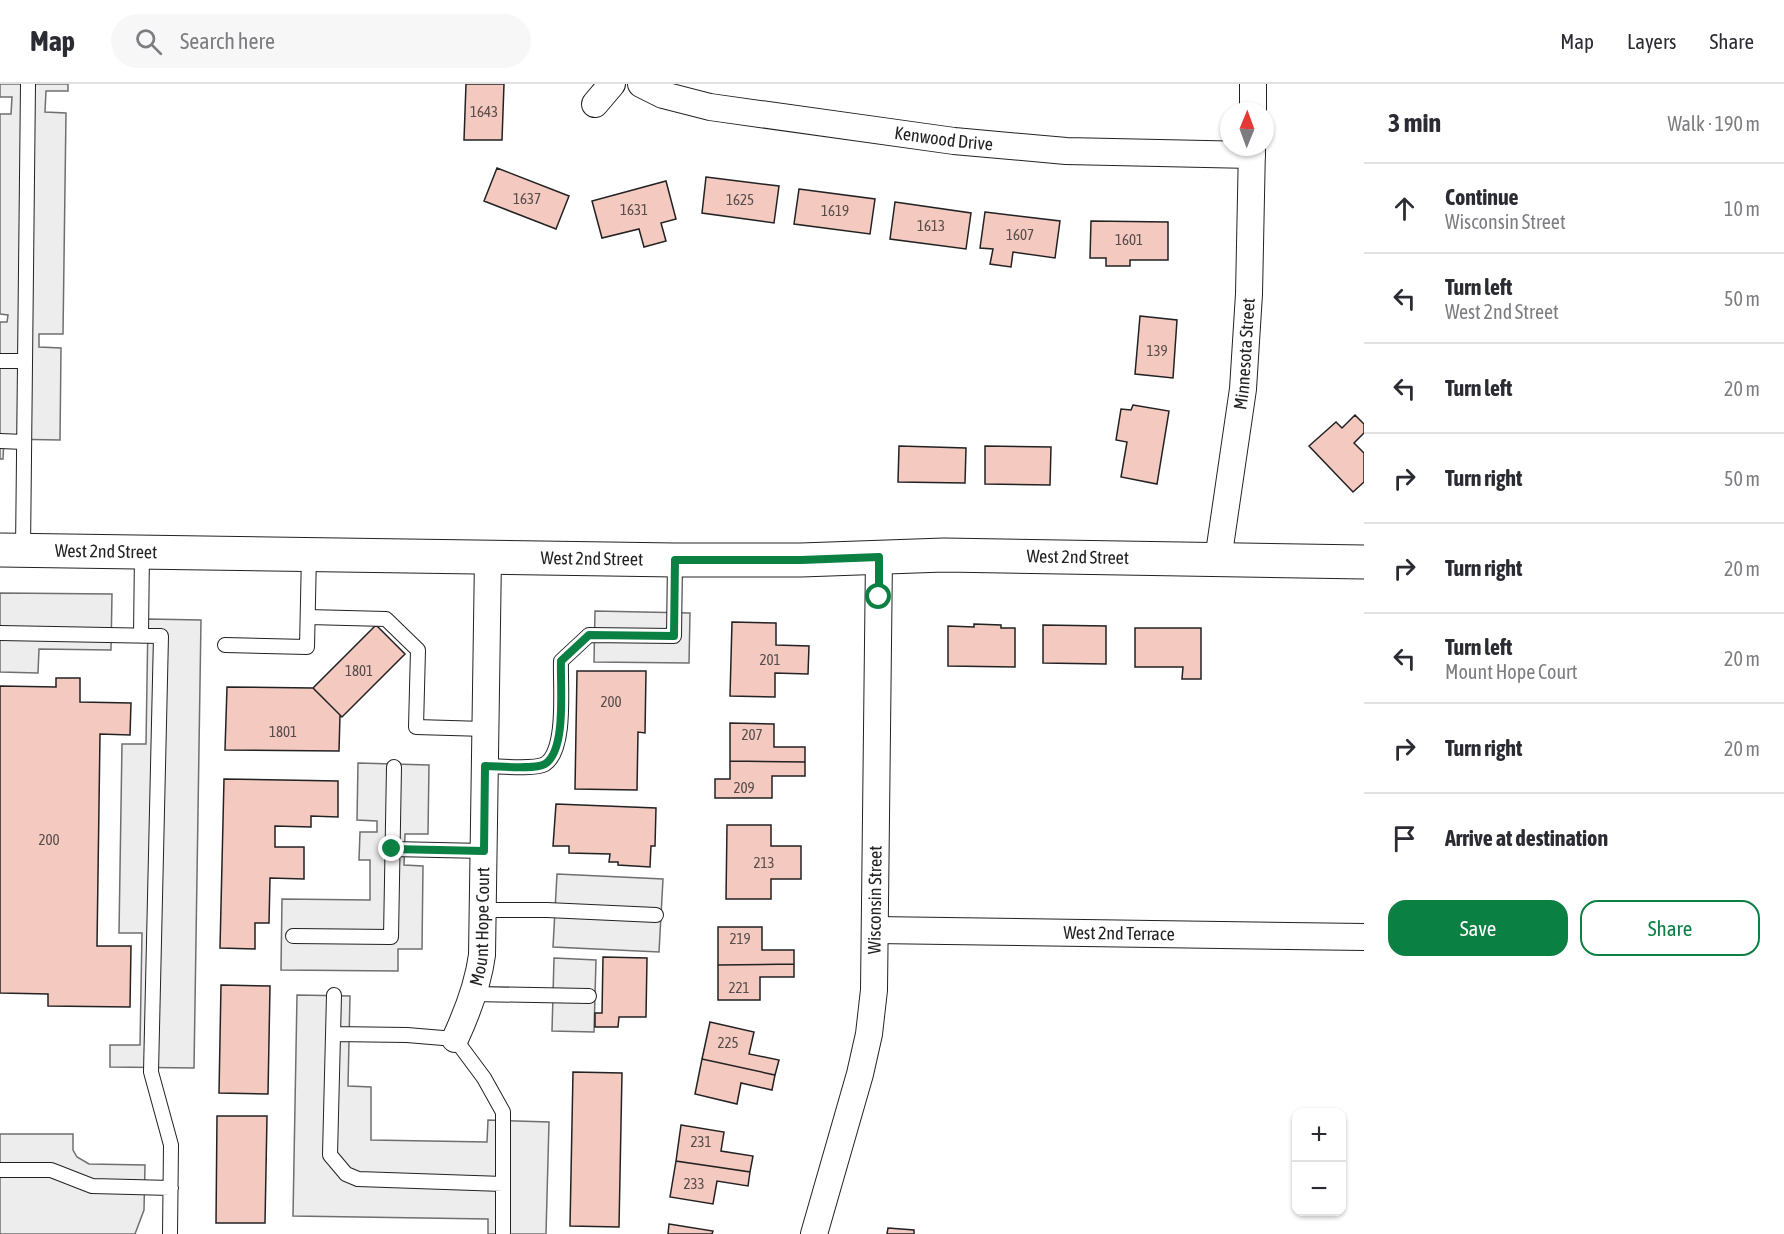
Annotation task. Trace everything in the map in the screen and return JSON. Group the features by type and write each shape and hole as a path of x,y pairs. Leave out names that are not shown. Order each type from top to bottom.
{"street":[{"path":"595,104 612,84"},
{"name":"Kenwood Drive","path":"641,84 663,95 710,107 954,141 1066,151 1220,151"},
{"path":"1252,102 1253,84"},
{"name":"Minnesota Street","path":"1218,560 1243,389 1249,294 1252,156"},
{"name":"West 2nd Street","path":"11,550 675,560 801,560 944,555 1364,562"},
{"name":"Mount Hope Court","path":"455,1039 474,994 482,955 488,557"},
{"name":"Wisconsin Street","path":"814,1234 860,1074 874,990 879,557"},
{"name":"West 2nd Terrace","path":"875,930 1364,938"}],"lane":[{"path":"11,550 24,442 28,84"},
{"path":"0,361 25,361"},
{"path":"0,441 24,442"},
{"path":"141,635 142,552"},
{"path":"225,645 307,647 309,554"},
{"path":"485,766 544,765 553,756 559,742 561,661 589,635 674,636 675,560"},
{"path":"308,617 386,619 418,650 416,727 485,729"},
{"path":"0,633 161,636 151,1072 171,1145 170,1234"},
{"path":"293,936 391,937 394,767"},
{"path":"392,849 484,851"},
{"path":"483,910 547,910 656,915"},
{"path":"474,994 589,996"},
{"path":"334,995 330,1155 346,1174 358,1179 503,1184"},
{"path":"333,1034 407,1035 455,1039 484,1078 503,1113 503,1234"},
{"path":"0,1170 51,1170 92,1186 171,1188"}],"shaded area":[{"path":"0,84 68,84 68,91 46,91 45,112 66,113 63,334 39,334 39,347 61,348 60,440 4,439 3,459 0,459 0,322 7,322 8,315 0,314 0,114 11,114 12,97 0,97"},
{"path":"0,593 112,594 111,650 39,649 38,673 0,672"},
{"path":"595,611 690,613 689,663 594,662"},
{"path":"148,619 201,620 194,1068 110,1067 110,1045 140,1045 142,933 119,933 122,744 146,744"},
{"path":"358,763 429,765 428,834 405,834 404,865 423,866 422,949 398,949 398,971 281,970 282,899 370,900 370,860 359,860 360,832 377,832 377,821 357,820"},
{"path":"557,874 663,879 659,952 553,947"},
{"path":"554,958 596,960 594,1032 552,1031"},
{"path":"297,995 350,996 348,1086 371,1087 371,1140 487,1142 488,1120 549,1122 546,1234 488,1234 488,1219 293,1216"},
{"path":"0,1134 73,1134 73,1150 77,1157 89,1164 145,1165 144,1210 135,1234 0,1234"}],"building":[{"path":"466,84 504,84 502,140 464,140"},
{"path":"497,168 569,196 556,229 484,201"},
{"path":"706,177 779,186 774,223 702,213"},
{"path":"666,181 676,219 661,223 666,241 644,247 639,229 602,238 592,201"},
{"path":"799,189 875,199 870,234 794,224"},
{"path":"895,202 971,213 966,249 890,239"},
{"path":"985,212 1060,221 1055,258 1013,252 1011,267 990,264 993,249 980,248"},
{"path":"1091,221 1168,222 1168,260 1130,260 1130,266 1106,266 1106,258 1090,258"},
{"path":"1140,316 1177,320 1173,378 1135,374"},
{"path":"1133,405 1169,411 1157,484 1121,477 1127,442 1116,440 1121,409 1131,410"},
{"path":"1355,415 1364,424 1364,433 1354,443 1364,453 1364,482 1353,492 1309,446 1336,422 1342,428"},
{"path":"899,446 966,448 965,483 898,482"},
{"path":"985,446 1051,447 1050,485 985,484"},
{"path":"732,622 776,623 776,645 809,646 808,674 775,673 775,697 730,696"},
{"path":"974,624 1015,628 1015,667 948,666 948,626 974,627"},
{"path":"376,625 405,654 342,717 313,688"},
{"path":"1043,625 1106,626 1106,664 1043,663"},
{"path":"1135,628 1201,628 1201,679 1182,679 1183,667 1135,667"},
{"path":"577,671 646,671 645,733 638,732 637,790 575,789"},
{"path":"56,678 80,678 80,702 131,703 130,735 100,734 97,946 131,946 130,1007 48,1006 48,994 0,993 0,686 56,687"},
{"path":"227,687 313,688 340,715 339,751 225,750"},
{"path":"730,723 774,724 774,747 805,747 805,762 730,761"},
{"path":"730,761 805,762 805,776 772,776 772,798 715,798 715,779 730,779"},
{"path":"224,779 338,781 338,817 311,816 311,827 275,826 275,847 304,847 304,879 270,878 269,923 255,923 255,949 220,948"},
{"path":"556,804 656,808 655,846 651,846 650,867 618,865 618,862 609,862 610,854 569,853 569,846 553,846"},
{"path":"727,825 771,825 771,846 801,846 801,879 771,879 771,899 726,899"},
{"path":"718,927 762,927 762,950 794,950 794,964 718,965"},
{"path":"603,957 647,958 646,1017 619,1017 618,1027 595,1027 595,1013 602,1013"},
{"path":"794,964 794,977 760,977 760,1000 718,1000 718,965"},
{"path":"221,985 270,986 268,1094 219,1093"},
{"path":"710,1022 754,1032 749,1054 779,1060 775,1075 702,1059"},
{"path":"702,1059 775,1075 772,1090 741,1083 737,1104 695,1094"},
{"path":"573,1072 622,1073 619,1227 570,1226"},
{"path":"217,1116 267,1116 265,1223 216,1223"},
{"path":"681,1125 724,1132 721,1151 753,1156 750,1172 676,1161"},
{"path":"676,1161 750,1172 748,1186 717,1181 713,1204 670,1197"},
{"path":"669,1224 713,1231 712,1234 668,1234"},
{"path":"888,1228 914,1230 914,1234 887,1234"}],"route":[{"path":"392,849 484,851 485,766 544,765 553,756 559,742 561,661 589,635 674,636 675,560 801,560 879,557 879,597"}]}
